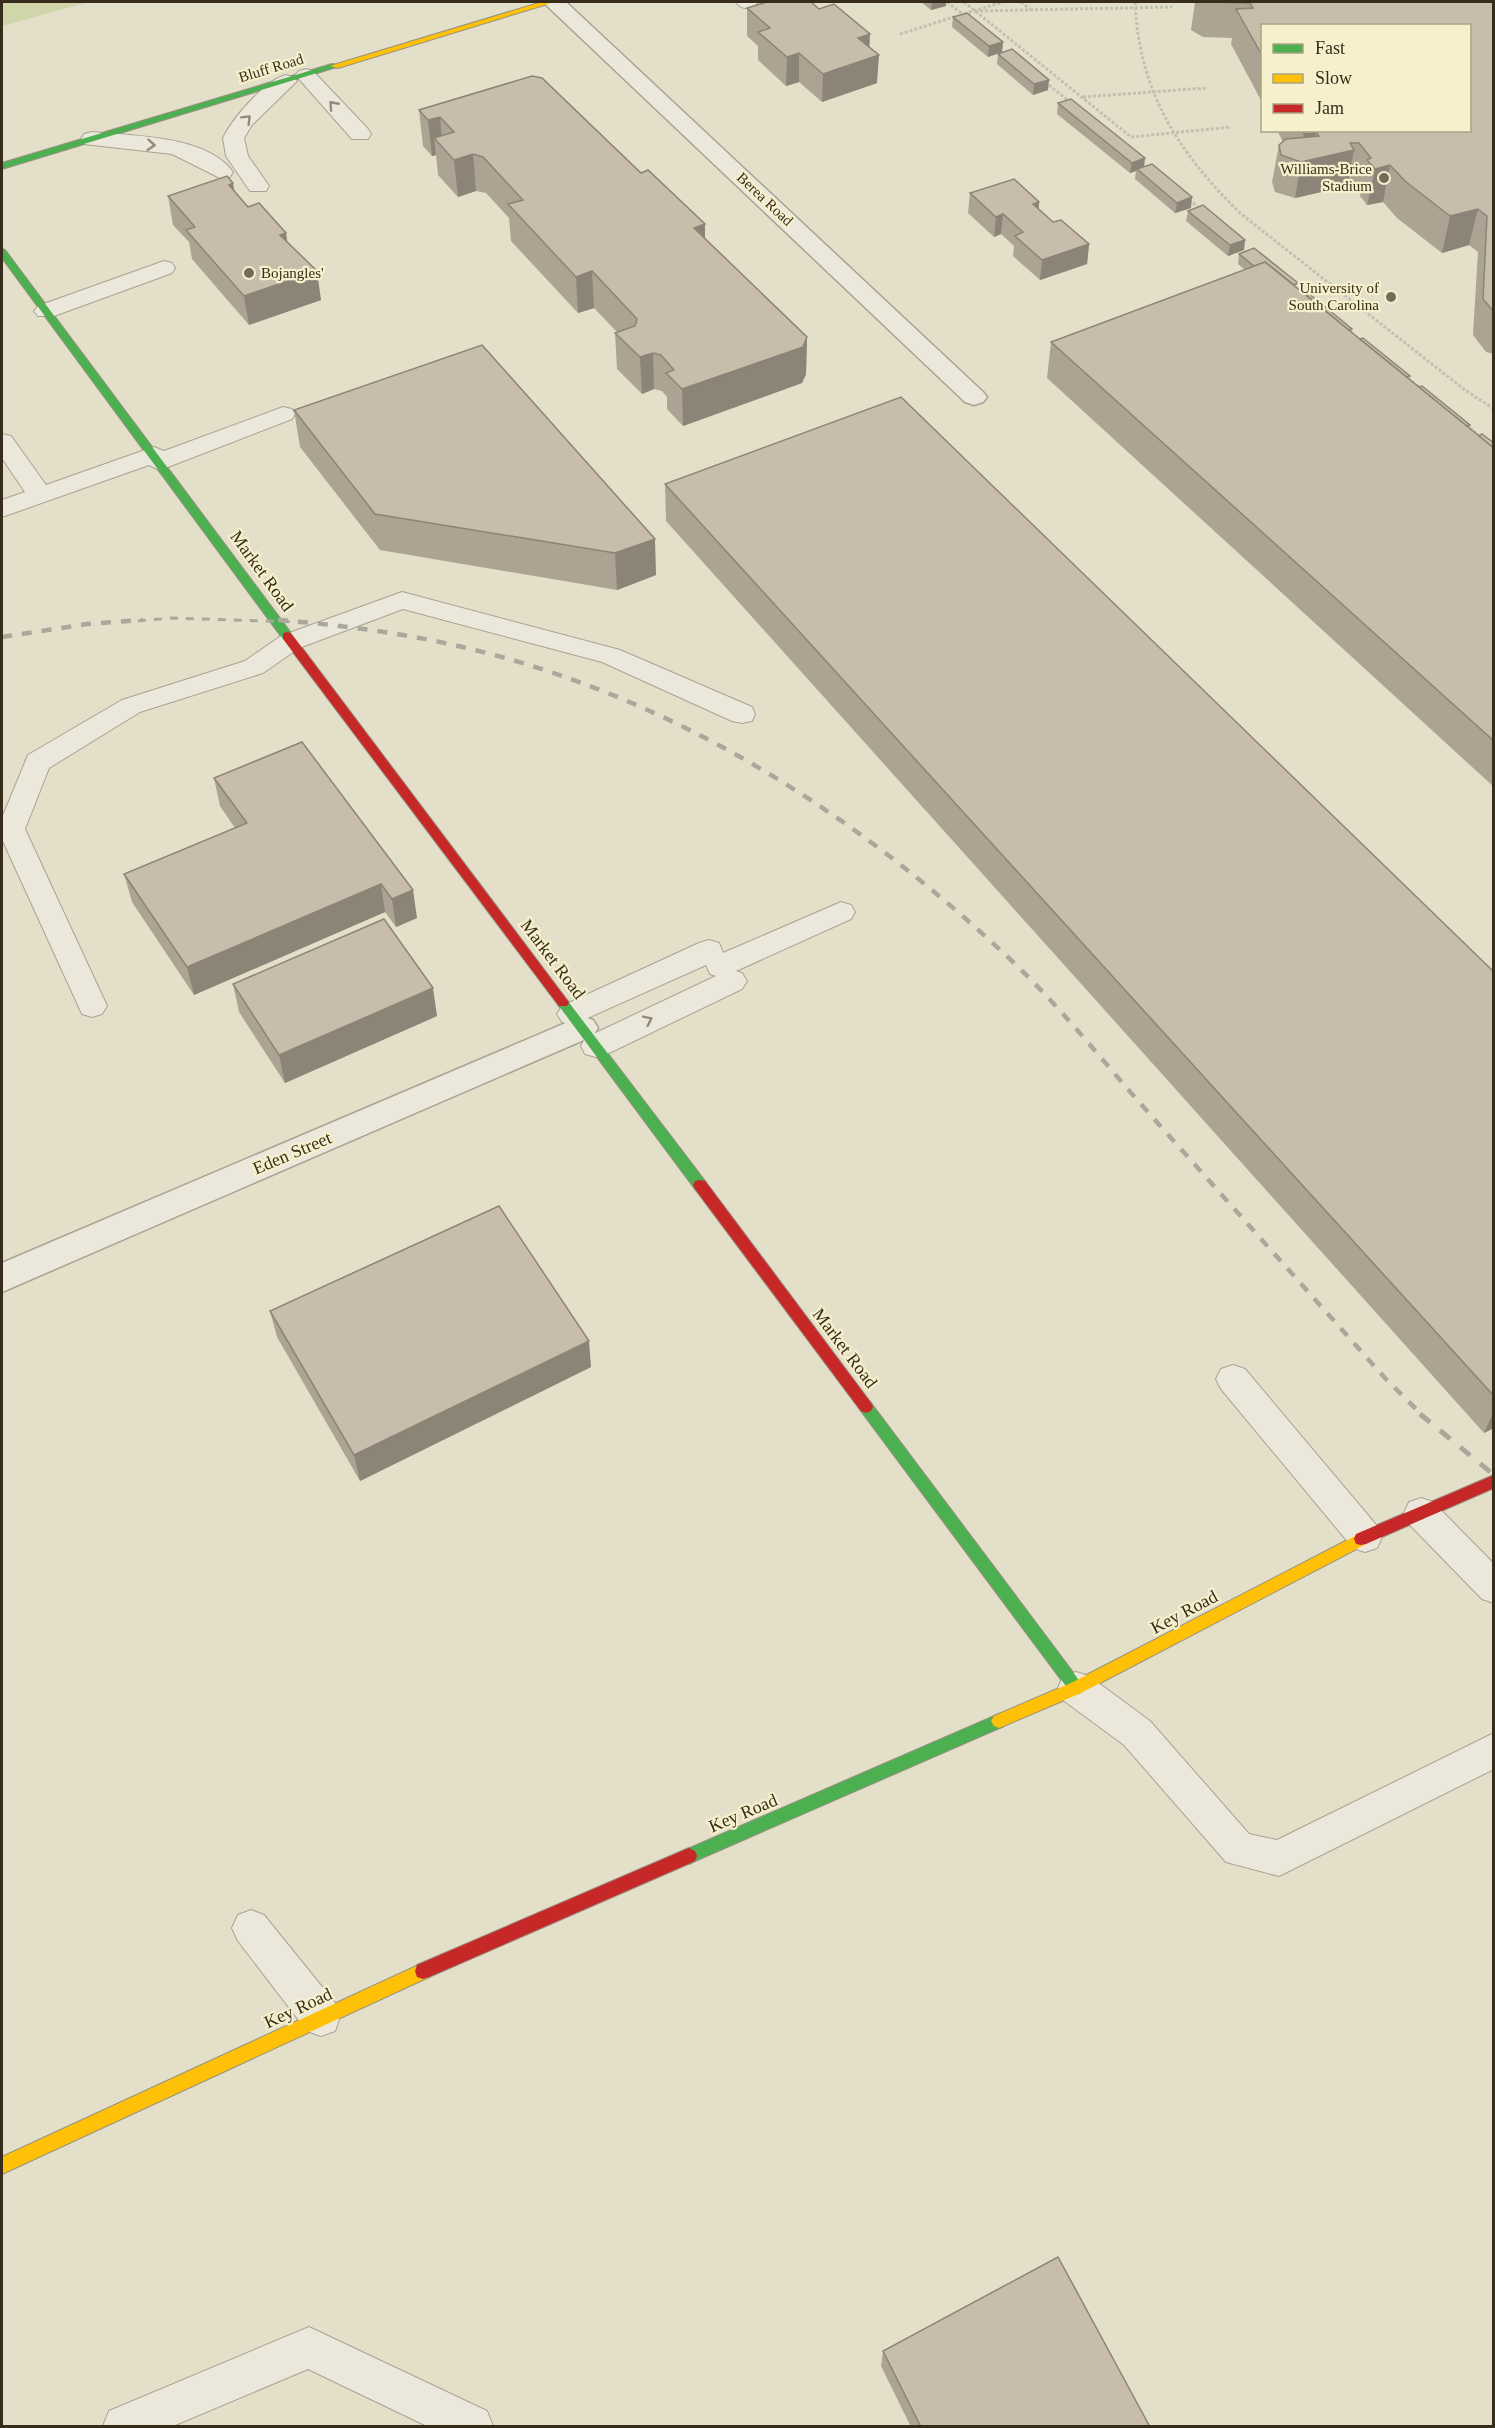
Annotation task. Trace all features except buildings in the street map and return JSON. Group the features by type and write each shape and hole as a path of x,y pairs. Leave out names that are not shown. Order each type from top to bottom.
{"street":[{"name":"Bluff Road","path":"2,166 552,2"},
{"name":"Berea Road","path":"552,2 974,397"},
{"name":"Market Road","path":"2,252 277,620 290,642 1076,1688"},
{"name":"Eden Street","path":"2,1278 583,1029"},
{"name":"Key Road","path":"2,2166 321,2017 1076,1688 1365,1538 1494,1481"}],"lane":[{"path":"258,186 233,148 232,141 238,128 296,78 360,134"},
{"path":"92,139 185,149 207,159 222,172"},
{"path":"46,311 164,268"},
{"path":"2,509 283,414"},
{"path":"2,441 40,495"},
{"path":"92,1006 11,829 38,762 130,706 254,667 290,642 402,600 610,656 742,714"},
{"path":"583,1029 841,912"},
{"path":"583,1029 720,966"},
{"path":"1233,1379 1365,1538"},
{"path":"1421,1513 1494,1588"},
{"path":"1076,1688 1137,1733 1239,1850 1279,1858 1494,1750"},
{"path":"251,1928 321,2017"},
{"path":"124,2427 309,2348 472,2427"}],"path":[{"path":"947,2 972,22"},
{"path":"964,2 1131,137 1231,127"},
{"path":"900,34 1003,2"},
{"path":"1022,2 1030,9"},
{"path":"1135,2 1137,45 1151,92 1173,132 1211,185 1241,214 1465,390 1494,409"},
{"path":"975,11 1172,7"},
{"path":"1036,75 1073,105"},
{"path":"1082,97 1206,88"},
{"path":"1183,194 1210,217"},
{"path":"1402,374 1421,388"},
{"path":"1457,418 1484,440"}],"green space":[{"path":"2,2 89,2 2,26"}],"railway":[{"path":"122,622 173,618 296,622"},
{"path":"2,637 87,624 143,620"},
{"path":"278,620 316,623 430,640 513,660 593,687 670,720 744,759 816,804 885,852 950,905 1030,979 1385,1378 1422,1415"},
{"path":"1420,1414 1494,1475"}],"traffic: fast":[{"path":"2,166 335,66"},
{"path":"2,252 287,636"},
{"path":"563,1003 700,1185"},
{"path":"866,1407 1076,1688"},
{"path":"689,1856 999,1721"}],"traffic: slow":[{"path":"335,66 550,2"},
{"path":"999,1721 1076,1688 1361,1539"},
{"path":"2,2166 423,1971"}],"traffic: jam":[{"path":"287,636 563,1003"},
{"path":"700,1185 866,1407"},
{"path":"1361,1539 1494,1481"},
{"path":"423,1971 689,1856"}],"place":[{"name":"Williams-Brice Stadium","path":"1384,178"},
{"name":"Bojangles'","path":"249,273"},
{"name":"University of South Carolina","path":"1391,297"}]}
